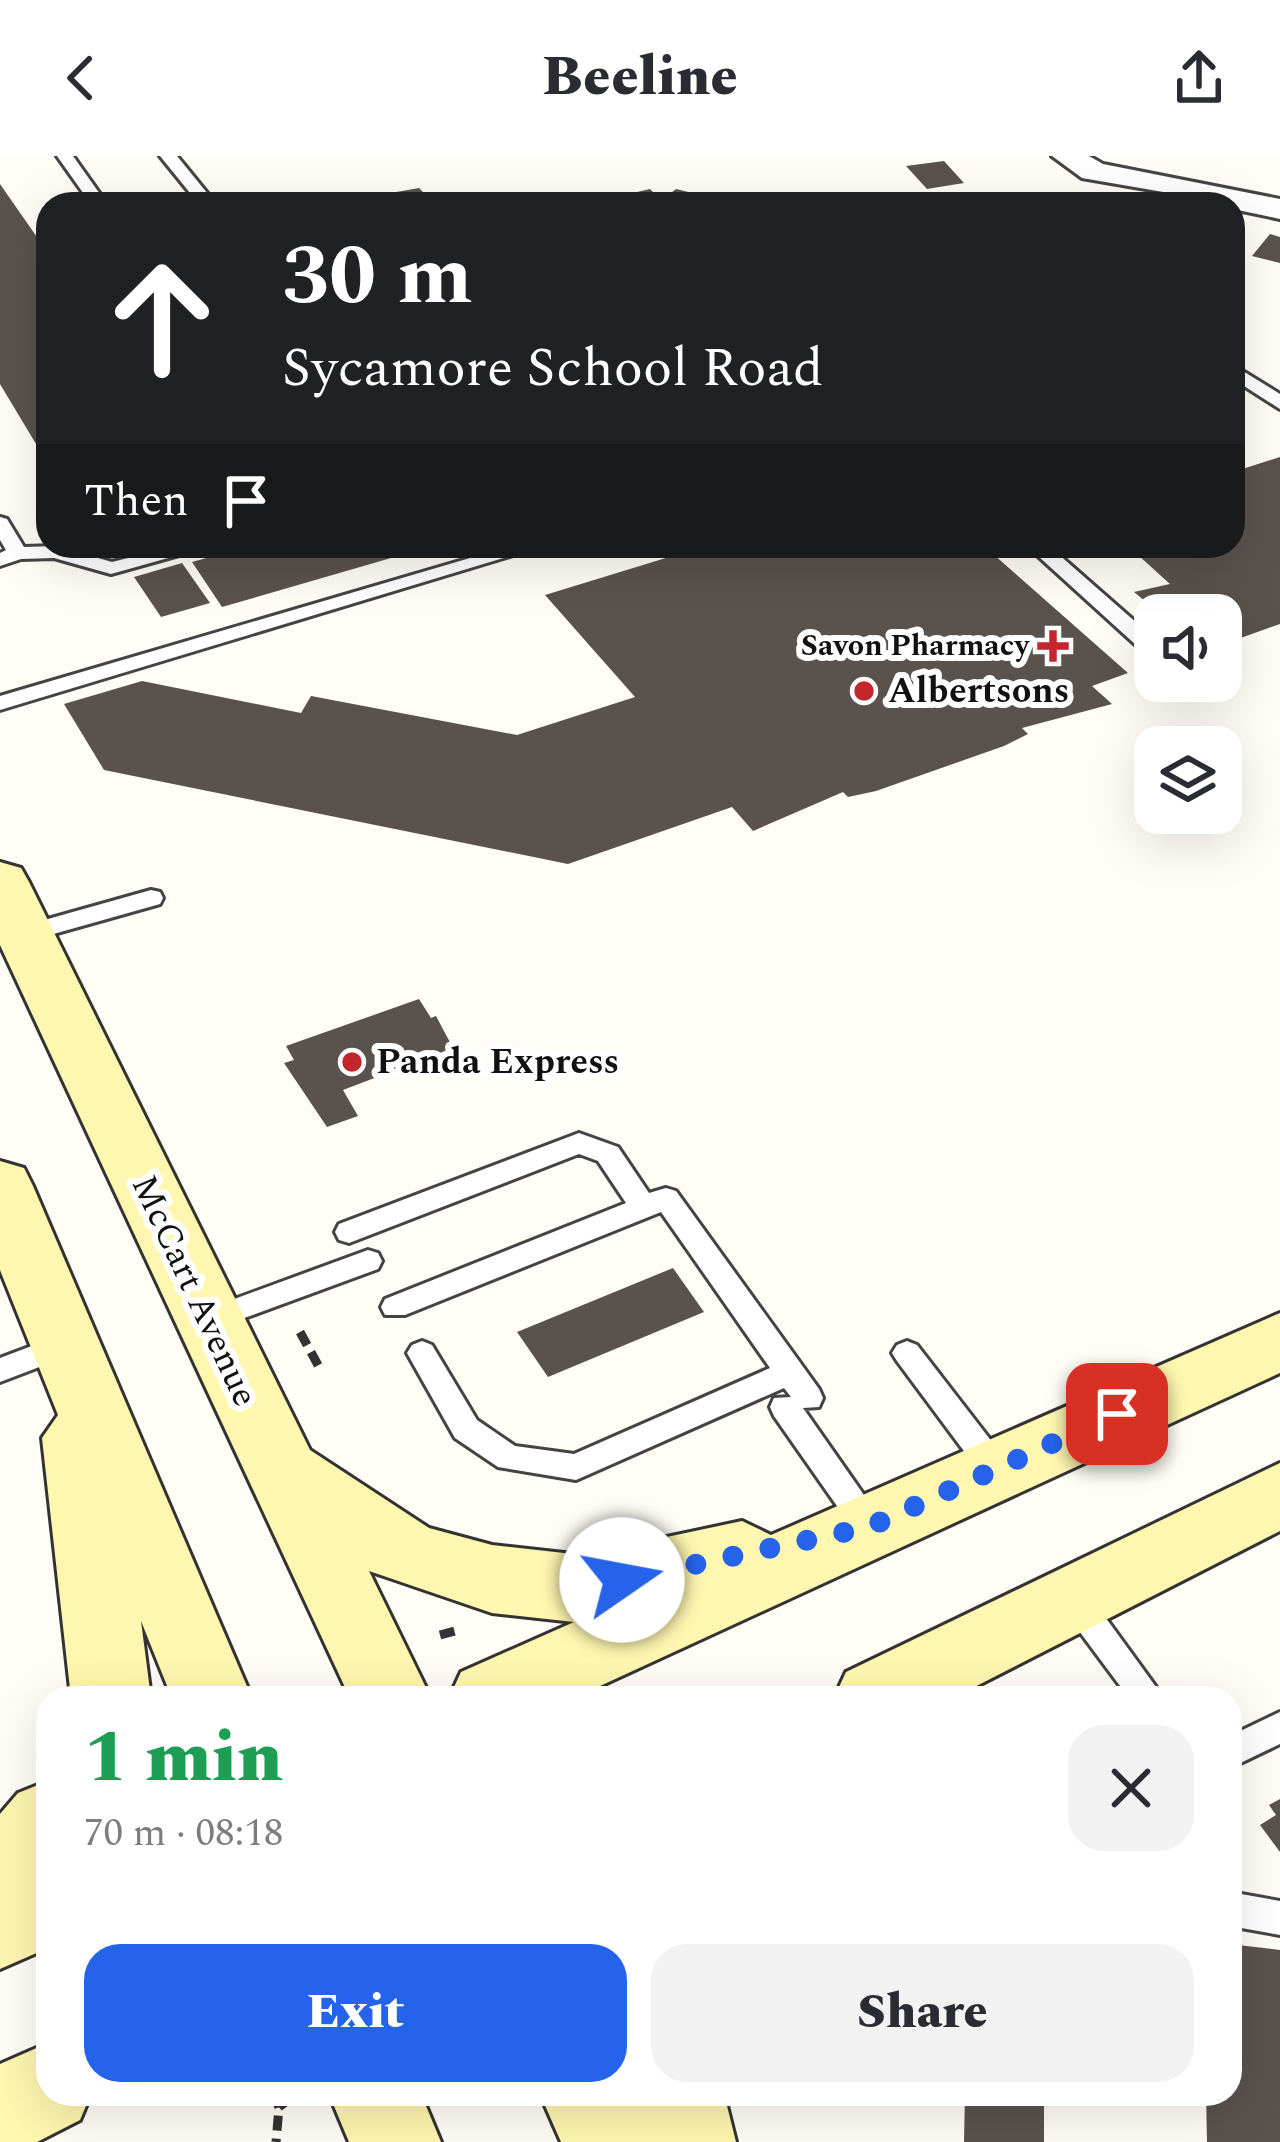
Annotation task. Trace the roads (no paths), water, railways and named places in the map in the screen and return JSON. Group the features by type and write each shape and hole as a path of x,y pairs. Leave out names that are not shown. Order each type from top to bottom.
{"main road":[{"name":"McCart Avenue","path":"8,920 385,1686"},
{"path":"0,1186 33,1357 108,1686"},
{"path":"516,1686 1280,1341"},
{"path":"33,1357 206,1686"},
{"path":"278,1469 408,1555 492,1579 581,1589 869,1527"},
{"path":"898,1686 1280,1495"},
{"path":"0,1877 36,1835"},
{"path":"0,1927 36,1910"},
{"path":"0,2111 36,2094"},
{"path":"380,2106 395,2142"},
{"path":"592,2106 610,2142"},
{"path":"681,2106 690,2142"}],"street":[{"path":"1067,156 1093,171 1196,192"},
{"path":"1245,202 1280,209"}],"lane":[{"path":"65,156 90,192"},
{"path":"168,156 198,192"},
{"path":"1245,379 1280,403"},
{"path":"0,523 9,556"},
{"path":"76,558 111,568 152,558"},
{"path":"0,704 493,558"},
{"path":"1051,558 1134,631"},
{"path":"8,920 152,898"},
{"path":"349,1232 579,1143 608,1154 644,1207"},
{"path":"395,1307 666,1198 794,1392 869,1527"},
{"path":"208,1320 368,1261"},
{"path":"422,1353 466,1429 509,1458 575,1467 794,1392"},
{"path":"907,1353 995,1468"},
{"path":"1073,1598 1139,1686"},
{"path":"1242,1747 1280,1727"},
{"path":"1242,1911 1280,1918"}],"place":[{"name":"Savon Pharmacy","path":"1053,646"},
{"name":"Albertsons","path":"864,691"},
{"name":"Panda Express","path":"352,1062"}]}
